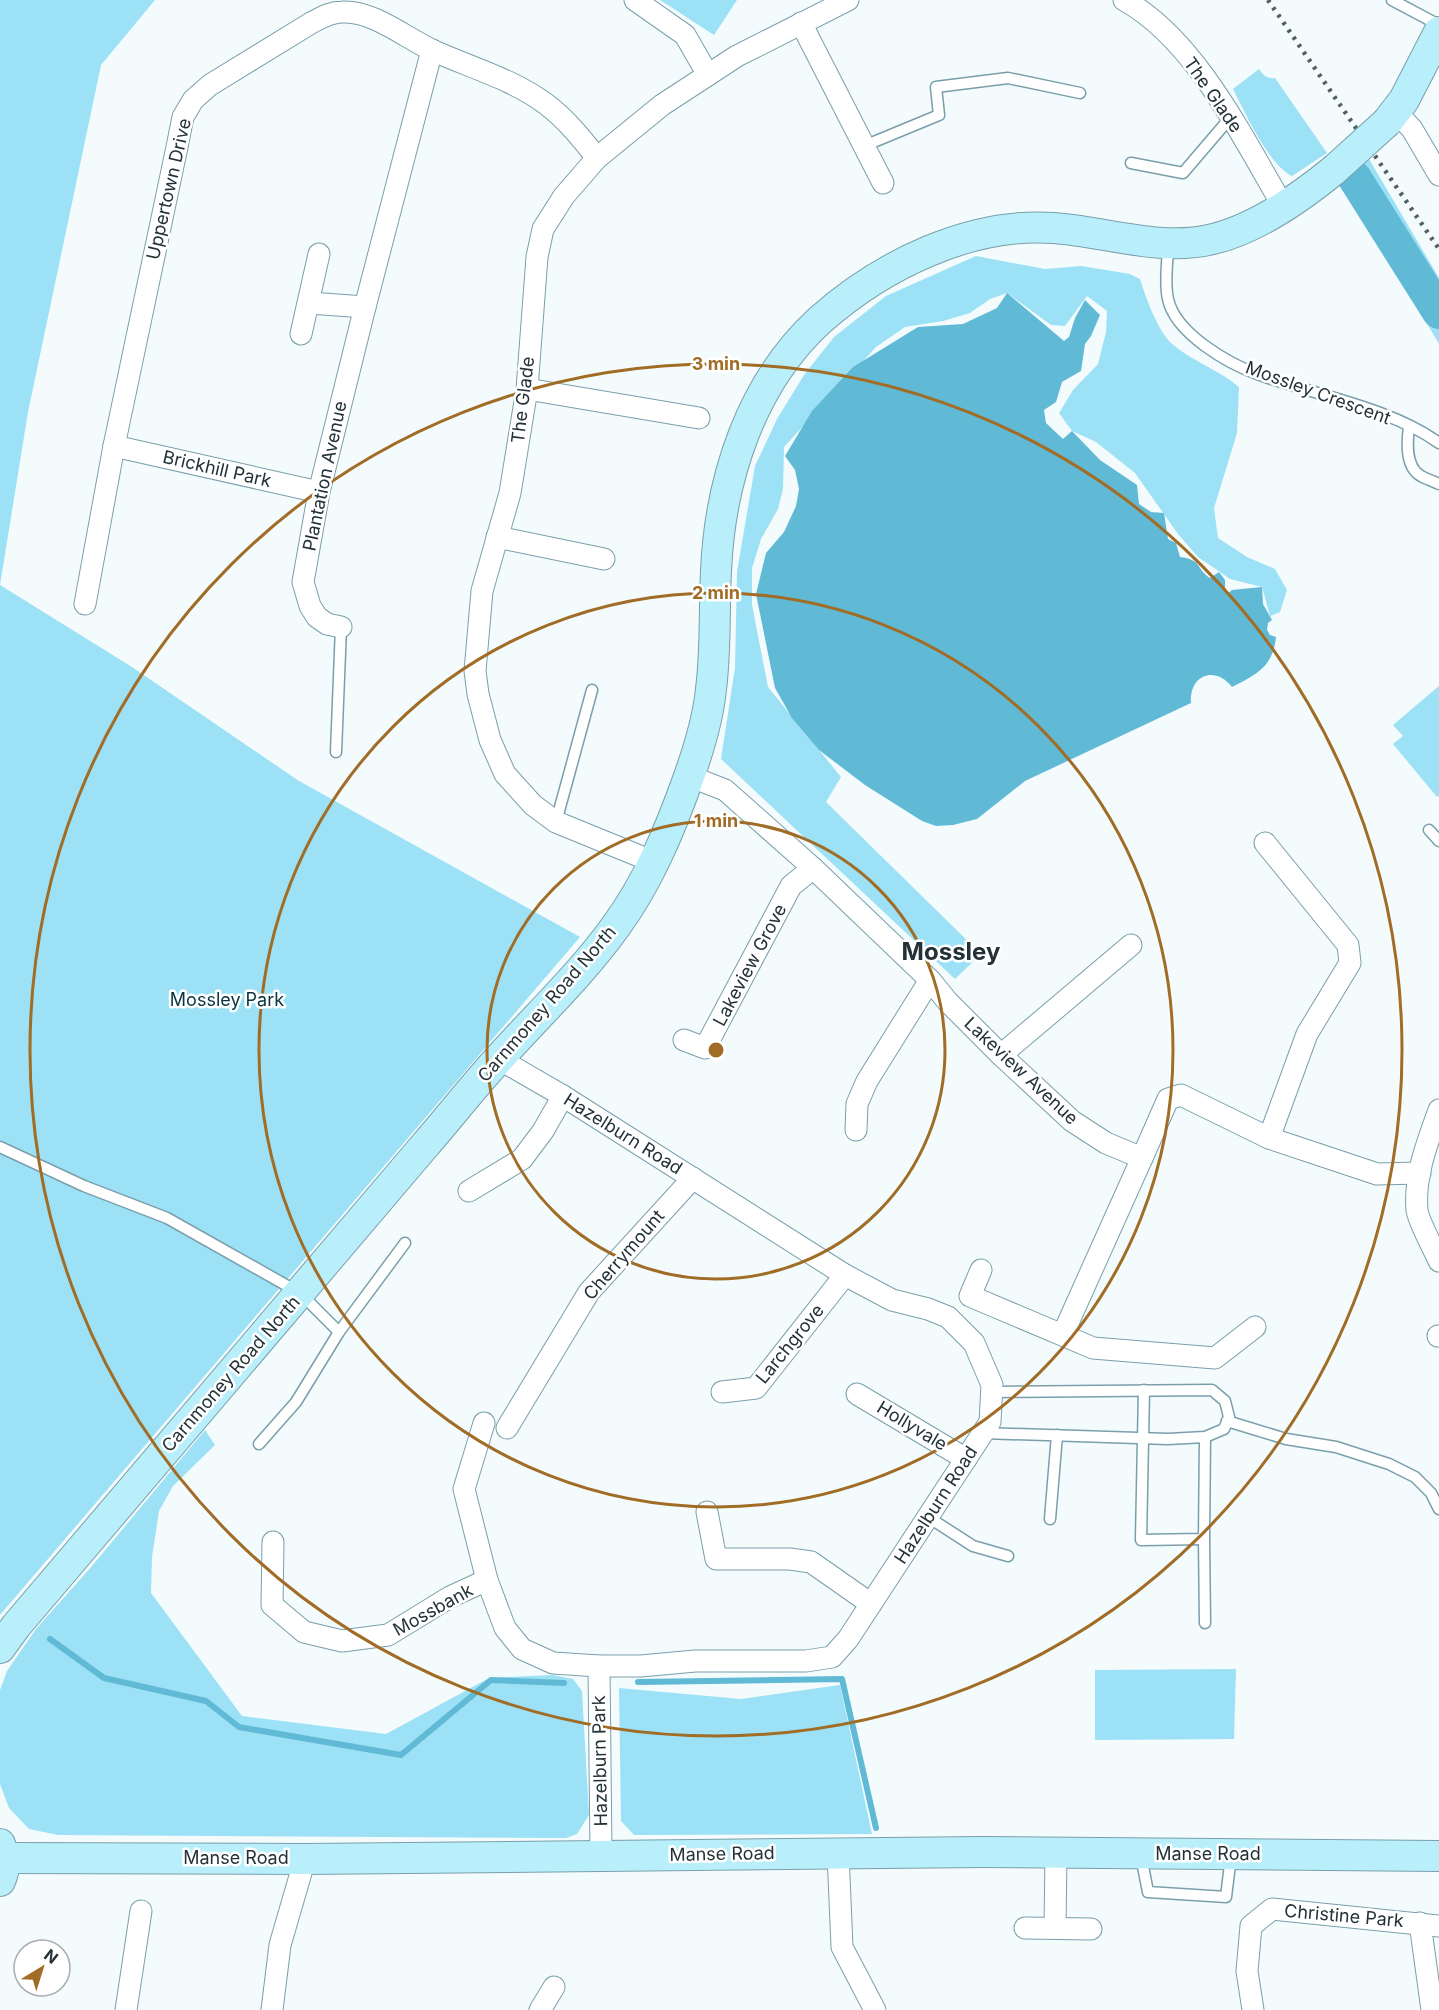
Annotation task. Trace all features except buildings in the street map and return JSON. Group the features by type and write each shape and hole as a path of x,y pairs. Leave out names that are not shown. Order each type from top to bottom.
{"street":[{"path":"635,0 685,35 708,75"},
{"name":"The Glade","path":"654,862 556,822 533,805 505,774 490,740 478,694 476,671 482,591 510,493 527,389 537,257 543,229 564,196 597,158 662,105 736,56 848,0"},
{"name":"The Glade","path":"1124,0 1148,15 1173,39 1233,119 1284,206"},
{"name":"Uppertown Drive","path":"85,604 114,446 183,117 193,100 210,85 327,15 343,11 389,26 432,50 495,74 546,104 573,129 597,158"},
{"path":"801,23 883,183"},
{"name":"Carnmoney Road North","path":"0,1648 16,1626 499,1059 558,995 616,926 635,897 654,862 689,776 703,727 711,690 716,565 720,523 728,484 751,416 768,384 792,351 817,323 846,299 916,257 951,243 1017,228 1053,228 1121,239 1168,243 1194,243 1218,238 1239,230 1284,206 1334,170 1391,117 1404,100 1439,32"},
{"name":"Plantation Avenue","path":"341,627 327,624 317,617 310,606 303,582 319,492 432,50"},
{"path":"1391,117 1412,129 1439,175"},
{"path":"301,334 319,254"},
{"path":"309,303 365,307"},
{"path":"527,389 699,418"},
{"name":"Brickhill Park","path":"114,446 319,492"},
{"path":"497,537 604,559"},
{"name":"Lakeview Avenue","path":"689,776 725,790 813,868 1072,1121 1106,1143 1142,1158"},
{"path":"1265,843 1348,945 1350,963 1307,1034 1269,1138"},
{"name":"Lakeview Grove","path":"684,1040 705,1048 791,886 813,868"},
{"path":"1001,1054 1131,945"},
{"path":"856,1130 857,1104 867,1081 930,980"},
{"name":"Hazelburn Road","path":"484,1423 464,1489 487,1580 505,1628 522,1649 553,1663 599,1666 641,1666 695,1661 806,1661 832,1657 849,1639 990,1422 992,1392 992,1386 974,1343 948,1317 928,1309 892,1300 845,1275 563,1096 499,1059"},
{"path":"1063,1334 1168,1099 1181,1095 1269,1138 1377,1174 1420,1173"},
{"path":"468,1191 522,1159 543,1131 563,1096"},
{"path":"1439,1110 1424,1151 1417,1211 1439,1261"},
{"name":"Cherrymount","path":"507,1428 589,1292 693,1178"},
{"path":"981,1270 970,1296 1093,1347 1215,1358 1255,1327"},
{"name":"Larchgrove","path":"722,1392 756,1388 845,1275"},
{"name":"Hollyvale","path":"857,1394 966,1459"},
{"path":"707,1512 716,1559 790,1559 811,1562 871,1604"},
{"name":"Mossbank","path":"273,1542 272,1605 304,1632 342,1641 388,1635 450,1598 487,1580"},
{"name":"Hazelburn Park","path":"599,1666 601,1855"},
{"path":"838,1853 842,1947 876,2010"},
{"name":"Manse Road","path":"2,1861 838,1853 1439,1856"},
{"path":"1055,1928 1056,1853"},
{"path":"273,2010 280,1945 305,1859"},
{"name":"Christine Park","path":"1253,2010 1246,1971 1251,1926 1272,1909 1430,1924"},
{"path":"126,2010 141,1911"},
{"path":"1430,1924 1432,2010"},
{"path":"1025,1928 1090,1929"},
{"path":"540,2010 555,1987"}],"lane":[{"path":"1392,0 1439,25"},
{"path":"864,146 939,115 936,87 1008,78 1080,93"},
{"path":"1131,163 1183,173 1224,125 1233,119"},
{"name":"Mossley Crescent","path":"1168,243 1167,298 1176,319 1218,355 1258,375 1409,426 1439,443"},
{"path":"1409,426 1407,442 1411,465 1418,475 1439,484"},
{"path":"336,752 341,627"},
{"path":"556,822 592,690"},
{"path":"1430,830 1439,841"},
{"path":"0,1147 84,1186 167,1218 300,1293 339,1332"},
{"path":"259,1444 296,1402 339,1332 405,1243"},
{"path":"1144,1390 1141,1540 1204,1539"},
{"path":"983,1433 1142,1438 1205,1437 1224,1429 1229,1417 1225,1401 1212,1390 992,1392"},
{"path":"1227,1421 1286,1439 1336,1447 1389,1464 1415,1477 1431,1493 1439,1509"},
{"path":"1050,1519 1057,1435"},
{"path":"1205,1437 1205,1623"},
{"path":"928,1517 973,1546 1008,1556"},
{"path":"1141,1853 1148,1892 1226,1897 1232,1854"}],"green space":[{"path":"0,0 155,0 101,65 28,412 0,585"},
{"path":"660,0 737,0 714,35"},
{"path":"1259,69 1262,74 1275,78 1327,153 1292,176 1274,161 1266,150 1233,89"},
{"path":"1369,159 1439,278 1439,344 1344,181"},
{"path":"976,256 1045,269 1081,266 1130,274 1140,279 1157,322 1171,343 1239,387 1237,433 1214,508 1218,538 1247,557 1275,569 1287,590 1280,612 1270,616 1262,587 1230,579 1198,557 1178,534 1135,473 1096,442 1072,431 1059,413 1073,390 1098,364 1106,332 1107,311 1087,296 1065,326 1051,325 1007,293 990,299 970,313 943,321 905,327 876,347 784,447 783,489 778,509 761,539 752,568 752,605 768,687 841,777 826,802 981,954 955,979 721,759 735,668 737,572 755,466 777,419 804,375 834,337 886,296"},
{"name":"Mossley Park","path":"0,585 132,667 299,781 580,937 0,1615"},
{"path":"1439,686 1439,796 1437,797 1393,744 1403,736 1393,725"},
{"path":"205,1430 215,1445 173,1486 159,1511 152,1557 151,1593 242,1716 386,1734 489,1678 553,1675 573,1679 582,1691 589,1815 577,1834 566,1838 58,1835 29,1829 9,1808 0,1784 0,1690 7,1671 36,1629 92,1566"},
{"path":"1236,1669 1234,1739 1095,1740 1095,1670"},
{"path":"840,1685 872,1834 634,1835 621,1821 619,1688 741,1699"}],"shaded area":[{"path":"1007,293 1064,341 1069,337 1075,318 1085,300 1100,315 1085,344 1081,371 1062,382 1056,402 1044,410 1046,423 1063,439 1072,431 1100,460 1137,485 1139,504 1151,512 1164,513 1168,539 1176,543 1180,557 1196,562 1210,578 1219,572 1225,580 1227,594 1232,590 1262,587 1263,604 1272,620 1268,623 1267,630 1270,635 1276,637 1267,663 1249,678 1232,687 1218,676 1204,676 1194,686 1191,703 1025,781 977,819 953,825 936,826 922,821 865,785 819,750 792,718 775,688 756,594 766,553 784,532 796,506 799,489 795,470 785,456 812,411 853,367 918,327 963,324 997,308"}],"waterway":[{"path":"1354,177 1439,312"},
{"path":"50,1639 104,1678 206,1701 239,1727 401,1755 491,1680 564,1683"},
{"path":"638,1682 842,1679 876,1828"}],"railway":[{"path":"1268,0 1439,249"}],"district":[{"name":"Mossley","path":"951,952"}]}
